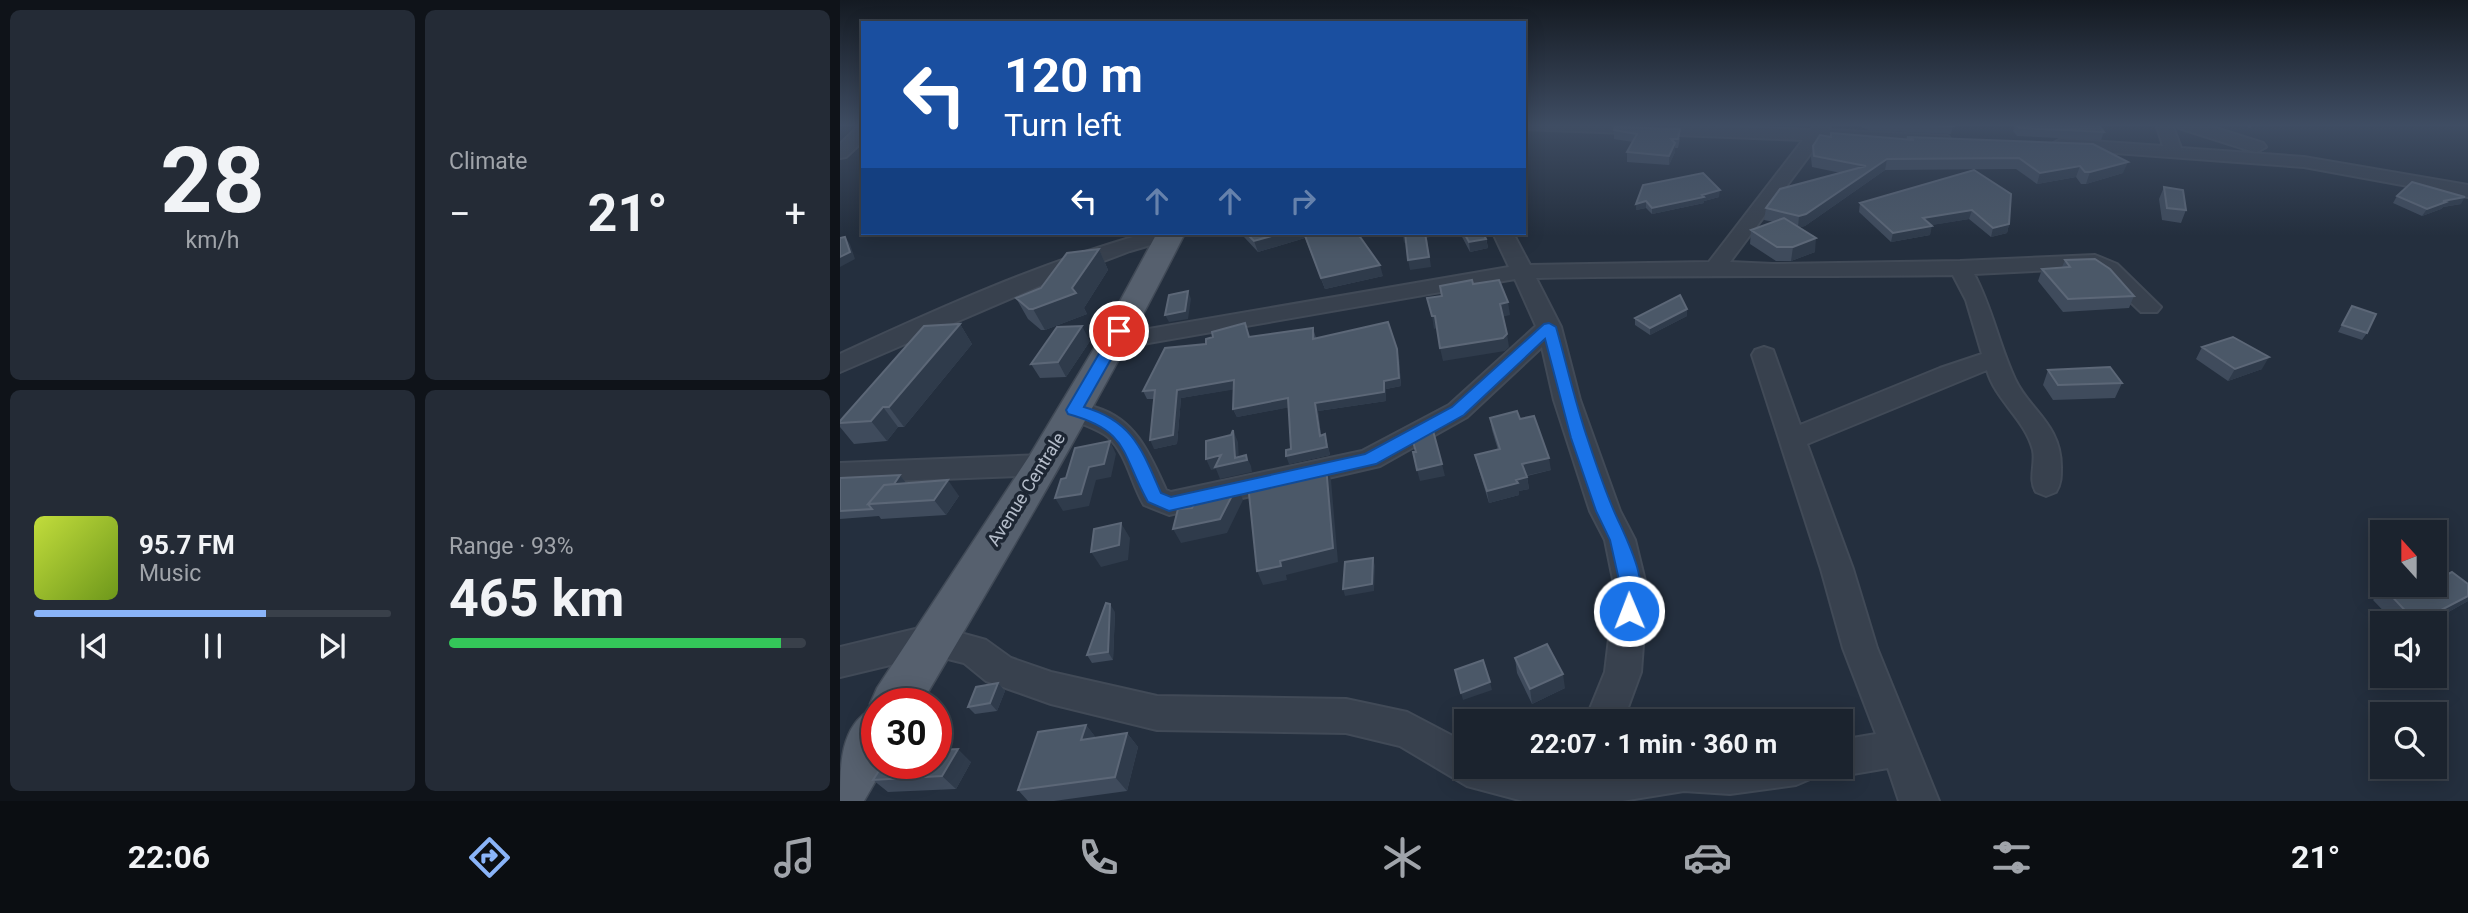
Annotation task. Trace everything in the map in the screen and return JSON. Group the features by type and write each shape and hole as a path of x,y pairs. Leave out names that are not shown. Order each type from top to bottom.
{"main road":[{"name":"Avenue Centrale","path":"904,688 1043,465 1114,342 1170,235"},
{"path":"840,792 861,757"}],"street":[{"path":"1715,268 1795,161"},
{"path":"2297,161 2468,191"},
{"path":"840,364 920,324 1110,250 1164,235"},
{"path":"1504,235 1549,327 1567,400 1605,511 1620,540 1631,589 1623,672 1609,709"},
{"path":"1114,342 1520,272 1715,268 1773,271 1959,268 2099,262 2149,307"},
{"path":"1959,268 1977,300 2003,382 2034,421 2047,451 2046,485"},
{"path":"1074,410 1101,418 1116,430 1130,444 1154,497 1160,502 1178,502 1370,459 1458,411 1549,327"},
{"path":"1764,355 1838,569 1860,648 1919,801"},
{"path":"1792,439 1949,374 1996,358"},
{"path":"840,473 1043,465"},
{"path":"840,662 932,640 974,651 999,670 1051,688 1157,713 1346,716 1407,730 1454,756"},
{"path":"1853,756 1900,748"},
{"path":"1515,779 1537,786 1578,785 1616,779"}],"building":[{"path":"1842,161 1883,161 1806,214 1799,216 1766,208 1780,189 1866,166"},
{"path":"2024,161 2128,162 2090,172 2085,172 2080,166 2040,173"},
{"path":"1974,170 2011,194 2009,224 1993,228 1972,210 1923,218 1932,226 1893,233 1860,203"},
{"path":"1703,173 1720,190 1702,195 1704,197 1652,208 1646,201 1636,204 1643,185"},
{"path":"2412,182 2465,197 2443,201 2446,202 2427,209 2397,196"},
{"path":"2164,187 2183,190 2186,210 2167,208"},
{"path":"1784,218 1816,238 1793,247 1777,247 1751,230"},
{"path":"1248,235 1275,235 1254,241"},
{"path":"1305,235 1359,235 1380,265 1321,278"},
{"path":"1405,235 1425,235 1429,257 1408,260"},
{"path":"1465,235 1484,235 1486,239 1469,242"},
{"path":"845,237 850,252 840,257 840,238"},
{"path":"1099,249 1072,288 1076,293 1033,309 1029,309 1016,298 1041,288 1067,253"},
{"path":"2095,259 2110,269 2134,296 2068,299 2042,269 2070,267 2065,260"},
{"path":"1472,280 1473,284 1499,280 1508,302 1500,304 1507,334 1503,338 1440,348 1435,316 1432,316 1427,298 1442,296 1440,286"},
{"path":"1188,291 1185,311 1165,315 1169,295"},
{"path":"1680,295 1687,309 1650,328 1635,318"},
{"path":"2352,306 2376,314 2367,333 2342,325"},
{"path":"1388,322 1397,349 1399,378 1384,381 1384,392 1315,403 1320,436 1325,434 1327,447 1286,456 1286,450 1291,449 1288,398 1233,409 1234,380 1177,390 1173,435 1150,440 1155,390 1143,391 1165,348 1206,344 1206,339 1213,337 1212,332 1245,323 1249,337 1313,328 1313,339"},
{"path":"960,324 889,407 883,407 871,421 840,423 924,326"},
{"path":"1082,326 1058,362 1031,364 1057,327"},
{"path":"2233,337 2269,357 2235,369 2202,347"},
{"path":"2110,367 2122,383 2058,385 2048,370"},
{"path":"1517,411 1520,419 1534,416 1549,458 1522,464 1527,477 1516,480 1518,483 1487,491 1475,455 1500,449 1490,418"},
{"path":"1432,427 1442,464 1417,470 1412,438"},
{"path":"1233,430 1235,458 1246,455 1247,460 1215,467 1221,455 1206,459 1206,441 1231,435"},
{"path":"1110,441 1104,464 1089,467 1081,494 1055,498 1061,479 1066,478 1075,448"},
{"path":"1326,466 1333,548 1280,561 1281,566 1257,571 1248,484"},
{"path":"900,475 894,484 884,485 868,504 872,509 840,511 840,478"},
{"path":"948,480 934,500 868,504 884,485"},
{"path":"1237,486 1220,519 1173,529 1178,509 1192,508 1199,495"},
{"path":"1121,523 1119,545 1091,552 1094,529"},
{"path":"1373,558 1372,584 1343,589 1345,562"},
{"path":"2452,572 2468,584 2468,596 2442,611 2406,611 2392,597 2447,597 2447,574"},
{"path":"1106,603 1110,604 1108,652 1087,655"},
{"path":"1547,644 1563,674 1530,689 1515,658"},
{"path":"1483,660 1490,682 1461,693 1455,670"},
{"path":"998,683 990,703 968,707 976,687"},
{"path":"1086,725 1081,740 1127,733 1115,777 1018,790 1038,732"}],"route":[{"path":"1119,331 1074,410 1101,418 1116,430 1130,444 1154,497 1169,504 1370,459 1458,411 1549,327 1579,438 1605,511 1620,540 1631,589 1629,611"}]}
